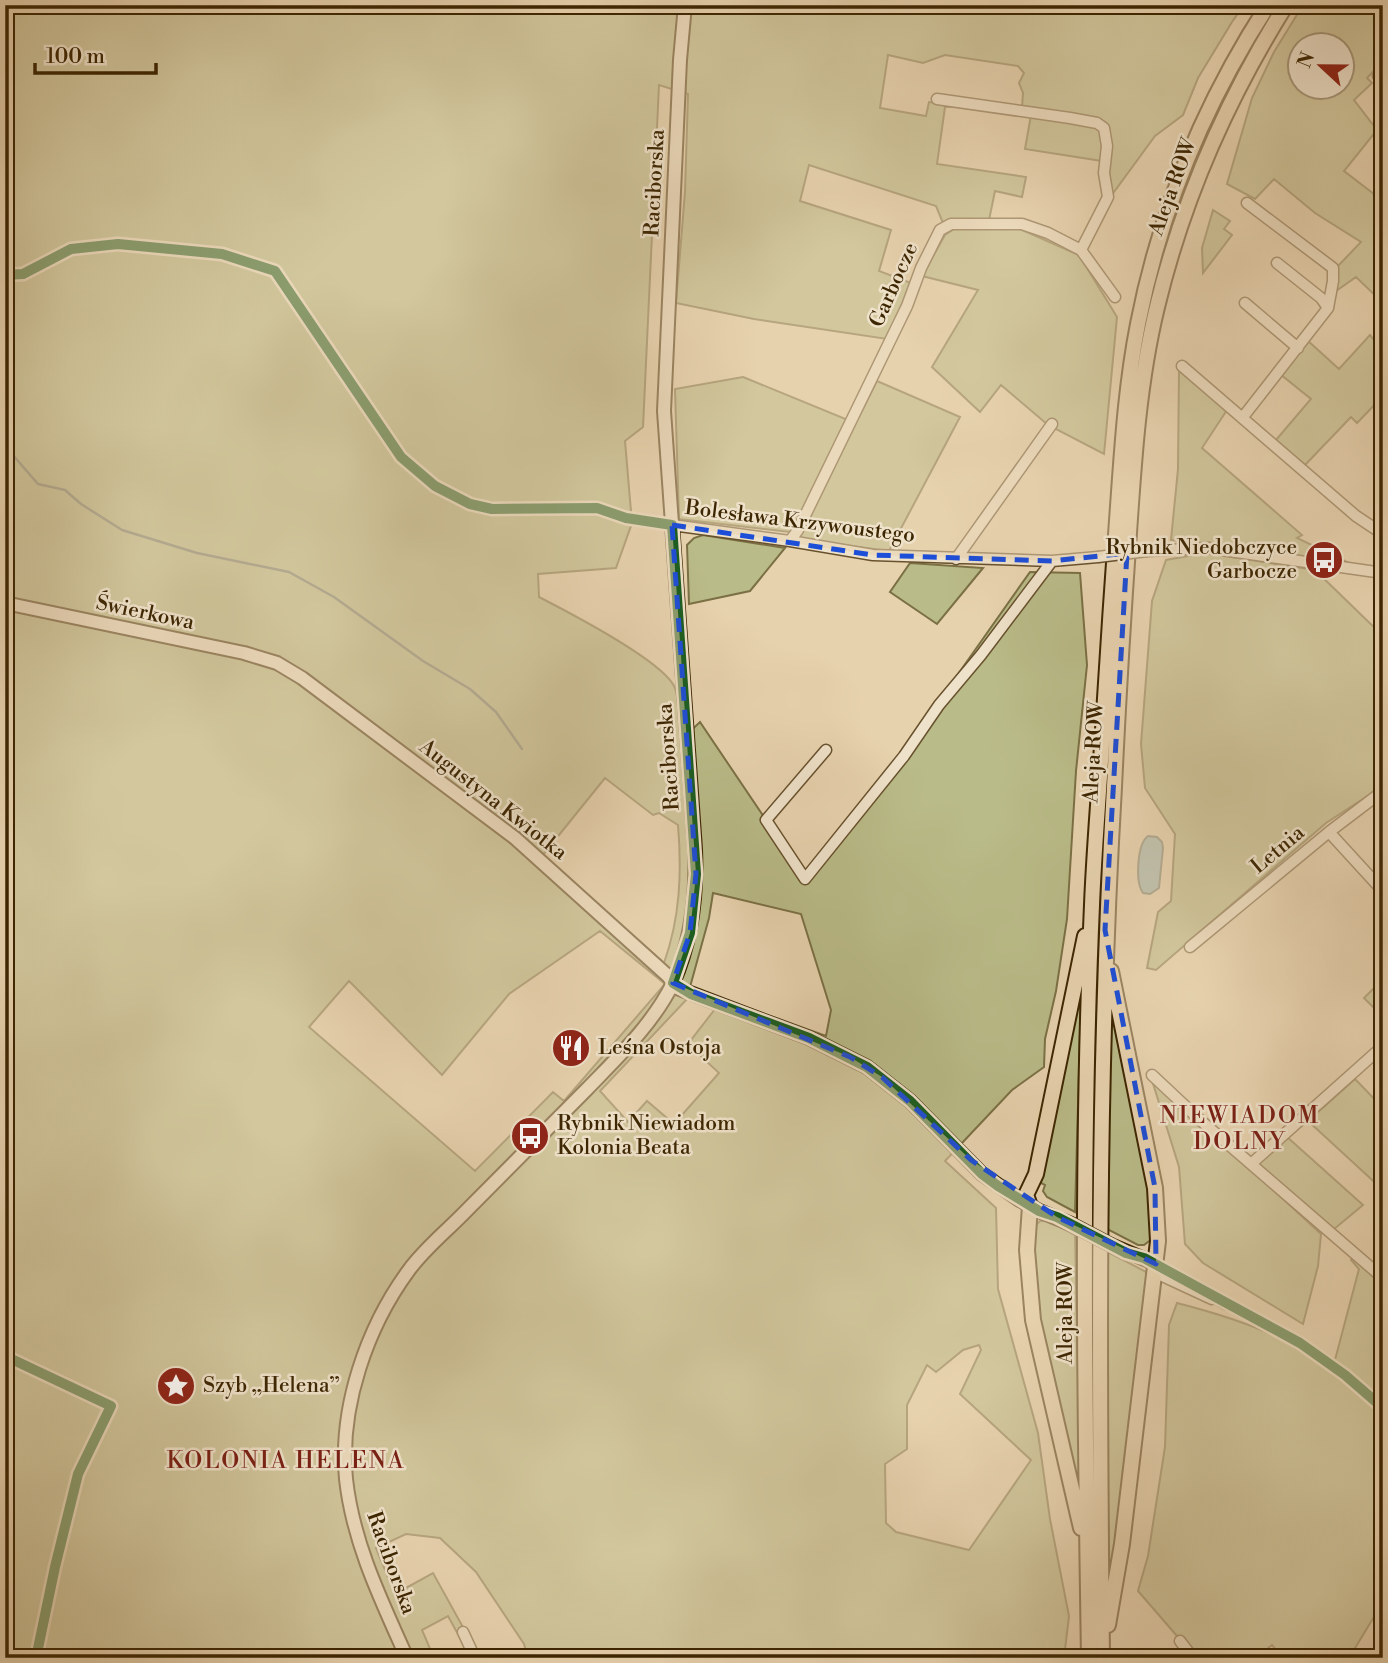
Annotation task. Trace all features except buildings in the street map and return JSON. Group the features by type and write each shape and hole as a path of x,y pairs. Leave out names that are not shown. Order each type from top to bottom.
{"main road":[{"name":"Raciborska","path":"407,1658 363,1555 346,1478 345,1454 352,1399 370,1340 409,1269 625,1050 653,1016 673,982 690,933 696,874 664,411 680,60 685,5"},
{"name":"Aleja ROW","path":"1089,1658 1086,1106 1092,904 1122,450 1130,370 1148,278 1186,163 1213,99 1268,5"},
{"name":"Aleja ROW","path":"1102,1658 1099,1211 1105,930 1133,474 1144,375 1156,308 1192,190 1222,118 1286,5"},
{"name":"Świerkowa","path":"5,603 244,653 277,663"},
{"name":"Augustyna Kwiotka","path":"277,663 302,678 515,838 673,982 691,995 809,1038 867,1067 910,1101 971,1160 1028,1200 1126,1252 1141,1266 1156,1268"},
{"path":"1087,1554 1033,1320 1027,1250 1028,1200 1036,1174 1092,904"},
{"path":"1102,1658 1122,1544 1156,1268 1158,1214 1114,990 1105,930"}],"street":[{"path":"937,99 1070,118 1097,123 1104,128 1107,146 1104,173 1108,197 1081,250"},
{"path":"1243,417 1328,309 1333,281 1333,268 1247,203"},
{"name":"Garbocze","path":"790,541 798,530 907,306 921,268 940,230 951,224 1022,224 1048,233 1081,250 1115,297"},
{"path":"1277,262 1321,298 1328,309"},
{"path":"1245,303 1298,348"},
{"path":"1182,366 1356,516 1383,534"},
{"path":"956,559 1052,424"},
{"name":"Bolesława Krzywoustego","path":"672,525 873,555 1052,561 1208,548 1383,573"},
{"path":"825,750 766,820 805,879 904,756 939,705 981,655 1052,561"},
{"path":"1329,832 1383,791"},
{"name":"Letnia","path":"1190,947 1329,832 1383,891"},
{"path":"1251,1164 1383,1045"},
{"path":"1152,1075 1383,1278"},
{"path":"1156,1268 1226,1304 1198,1295 1156,1268"},
{"path":"463,1632 475,1658"},
{"path":"1180,1642 1194,1658"}],"highlighted area":[{"path":"672,525 873,555 1052,561 1127,553 1105,930 1155,1188 1156,1264 1057,1217 971,1160 882,1077 850,1057 673,983 690,933 696,874"}],"green space":[{"path":"5,5 1244,5 1198,78 1183,115 1155,136 1111,196 1105,126 1022,108 1023,93 1019,83 1024,73 1018,66 945,55 923,63 888,55 880,108 926,116 929,102 962,106 945,107 937,164 1026,177 1022,197 995,191 989,220 943,223 936,206 809,165 800,201 891,230 879,271 911,283 887,339 754,319 676,303 685,192 688,94 659,85 643,427 625,441 632,523 616,568 538,574 539,597 633,650 665,675 676,691 681,740 700,722 805,883 1030,572 1080,573 1087,665 1076,771 1067,919 1056,991 1045,1039 1044,1067 1012,1090 945,1161 996,1208 998,1289 1038,1433 1050,1519 1069,1616 1064,1658 528,1658 524,1644 476,1572 440,1538 406,1534 376,1548 395,1594 433,1573 480,1658 471,1658 448,1616 422,1630 434,1658 5,1658","holes":["605,778 653,815 659,813 678,825 678,895 674,929 664,963 542,856","713,893 801,914 831,1010 826,1036 690,987","600,931 665,984 564,1101 553,1092 475,1171 309,1027 349,981 442,1075 509,994","688,998 715,1009 688,1044 719,1073 674,1124 647,1101 628,1122 600,1091","979,1345 981,1350 960,1394 1031,1460 969,1550 896,1532 886,1523 885,1464 907,1449 907,1405 927,1365 936,1372 963,1350"]},
{"path":"1303,5 1383,5 1383,61 1367,78 1372,83 1356,98 1356,32 1286,32"},
{"path":"1286,33 1286,102 1356,102 1377,130 1344,171 1383,201 1383,303 1356,277 1336,291 1337,267 1361,242 1315,213 1274,179 1255,199 1227,184 1252,98"},
{"path":"1031,115 1093,125 1102,130 1102,161 1025,149"},
{"path":"1213,210 1230,221 1224,229 1232,235 1203,273 1202,248"},
{"path":"954,229 1020,229 1079,255 1117,317 1104,454 1048,425 1001,385 980,412 932,367 978,290 922,276 945,235"},
{"path":"1370,335 1383,351 1383,396 1357,423 1351,417 1305,465 1276,440 1311,399 1280,374 1307,340 1339,369"},
{"path":"1179,370 1227,410 1202,448 1302,535 1297,538 1349,563 1171,540 1178,469"},
{"path":"743,377 848,420 790,532 679,519 675,389"},
{"path":"877,381 960,417 889,551 797,539"},
{"path":"703,535 785,548 750,591 689,604 687,545 694,538"},
{"path":"1205,553 1315,570 1383,636 1383,786 1326,823 1156,970 1147,968 1158,912 1171,901 1175,834 1145,788 1141,744 1152,601 1166,560"},
{"path":"910,563 983,568 937,624 890,592"},
{"path":"1082,962 1075,1212 1047,1197 1043,1191 1045,1185 1039,1182"},
{"path":"1383,979 1383,1017 1364,998"},
{"path":"1110,987 1150,1188 1153,1238 1144,1245 1138,1245 1107,1229"},
{"path":"1151,1077 1321,1234 1318,1266 1303,1324 1203,1263 1185,1244 1179,1167"},
{"path":"1355,1079 1383,1108 1383,1190 1308,1121"},
{"path":"1286,1136 1363,1205 1333,1230 1256,1165"},
{"path":"1040,1221 1049,1221 1075,1235 1081,1504 1033,1289 1034,1227"},
{"path":"1106,1251 1150,1274 1109,1608"},
{"path":"1353,1257 1383,1283 1383,1401 1335,1360 1359,1269 1351,1260"},
{"path":"1177,1303 1242,1322 1293,1345 1334,1373 1383,1414 1383,1602 1349,1658 1282,1658 1272,1645 1256,1658 1196,1658 1138,1591 1148,1556 1165,1447 1169,1325"}],"water":[{"path":"1148,836 1157,837 1163,848 1159,888 1150,894 1143,893 1140,888 1138,872 1141,847"}],"waterway":[{"path":"5,446 38,484 65,490 81,504 122,530 197,553 289,572 334,597 423,661 470,689 496,712 522,749"}],"cycle path":[{"path":"5,275 23,274 71,249 118,244 222,254 275,271 401,457 435,486 470,504 492,509 597,508 626,518 672,525 696,874 690,933 673,983 691,994 809,1038 867,1067 910,1101 982,1174 998,1186 1039,1211 1057,1217 1126,1253 1144,1258 1300,1343 1345,1375 1383,1408"},
{"path":"5,1356 111,1406 78,1474 36,1658"}],"place":[{"name":"Rybnik Niedobczyce Garbocze","path":"1324,560"},
{"name":"Leśna Ostoja","path":"571,1048"},
{"name":"Rybnik Niewiadom Kolonia Beata","path":"530,1136"},
{"name":"Szyb „Helena”","path":"176,1386"}],"district":[{"name":"NIEWIADOM DOLNY","path":"1240,1129"},
{"name":"KOLONIA HELENA","path":"286,1461"}]}
